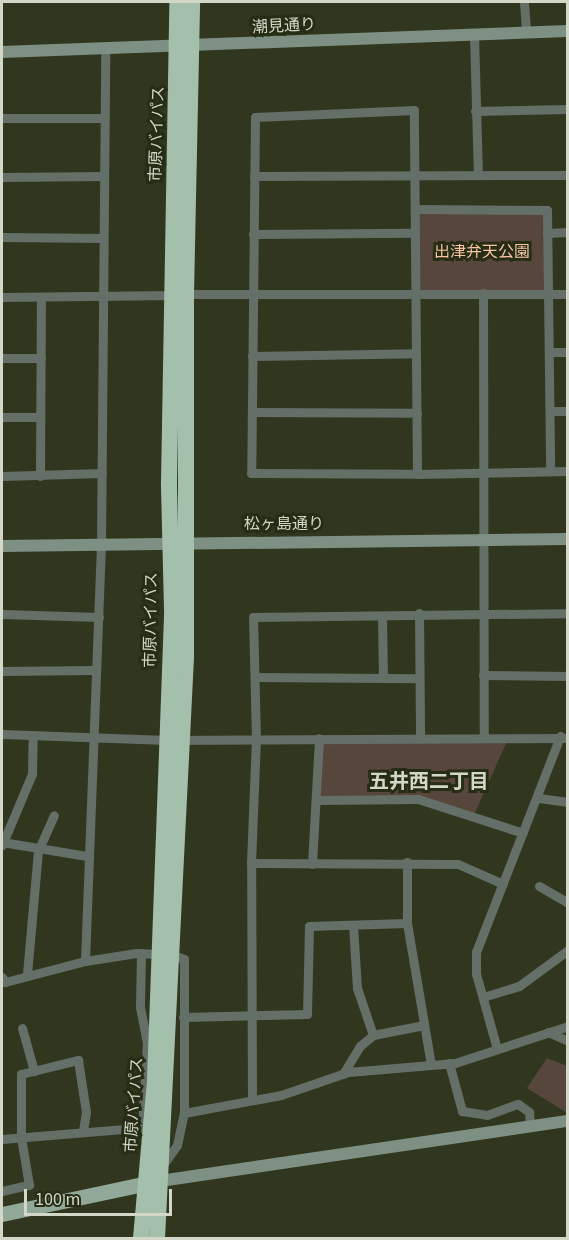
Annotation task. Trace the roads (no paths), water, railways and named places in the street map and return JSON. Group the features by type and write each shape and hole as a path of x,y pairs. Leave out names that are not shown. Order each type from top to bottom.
{"highway":[{"name":"市原バイパス","path":"177,2 184,47"},
{"name":"市原バイパス","path":"173,740 170,542 180,295 184,47 192,2"},
{"name":"市原バイパス","path":"158,1239 153,1126 156,954 173,740 186,657 188,541 180,295"},
{"name":"市原バイパス","path":"141,1239 156,1177"}],"main road":[{"path":"2,1214 156,1177"}],"street":[{"path":"524,2 526,32"},
{"name":"潮見通り","path":"2,52 567,31"},
{"path":"474,34 478,175"},
{"path":"85,961 94,670 99,617 101,544 105,49"},
{"path":"475,111 567,109"},
{"path":"417,474 414,110 255,117 251,474 417,474 567,471"},
{"path":"2,118 104,118"},
{"path":"254,176 567,175"},
{"path":"2,177 104,176"},
{"path":"415,210 547,210 550,471"},
{"path":"547,233 567,232"},
{"path":"253,234 415,233"},
{"path":"2,237 103,237"},
{"path":"483,293 484,738"},
{"path":"2,297 567,294"},
{"path":"40,476 41,298"},
{"path":"550,352 567,352"},
{"path":"252,356 416,353"},
{"path":"2,358 41,358"},
{"path":"551,411 567,411"},
{"path":"252,412 417,413"},
{"path":"2,417 40,417"},
{"path":"2,476 102,473"},
{"name":"松ヶ島通り","path":"2,546 188,541 567,539"},
{"path":"252,1099 250,1017 256,738 253,616 382,616 483,611 567,613"},
{"path":"2,614 99,617"},
{"path":"419,614 420,738"},
{"path":"382,616 383,678"},
{"path":"2,671 94,670"},
{"path":"483,675 567,676"},
{"path":"255,677 418,678"},
{"path":"2,734 173,740 564,737 476,951 476,974 497,1049"},
{"path":"33,735 32,774 2,843 38,851 87,856"},
{"path":"312,864 319,738"},
{"path":"538,798 567,802"},
{"path":"316,800 418,799 523,833"},
{"path":"27,974 38,851 54,815"},
{"path":"252,864 407,862 458,864 502,884"},
{"path":"407,862 407,923 431,1065"},
{"path":"539,886 567,903"},
{"path":"183,1017 308,1014 309,926 407,923"},
{"path":"353,925 357,988 373,1035"},
{"path":"483,997 519,986 567,950"},
{"path":"2,1139 153,1126 147,1043 140,1007 156,954"},
{"path":"2,977 5,982 27,974 85,961 156,954 184,959 184,1113 177,1145 156,1177"},
{"path":"343,1074 360,1046 373,1035 424,1025"},
{"path":"184,1113 281,1095 343,1074 449,1063 567,1026"},
{"path":"22,1028 34,1071"},
{"path":"548,1032 567,1041"},
{"path":"2,1191 29,1185 21,1137 21,1074 78,1060 86,1112 83,1132"},
{"path":"449,1063 462,1111 487,1115 518,1104 529,1112 530,1126"},
{"path":"156,1177 567,1121"}],"district":[{"name":"五井西二丁目","path":"429,782"}],"park label":[{"name":"出津弁天公園","path":"482,252"}]}
